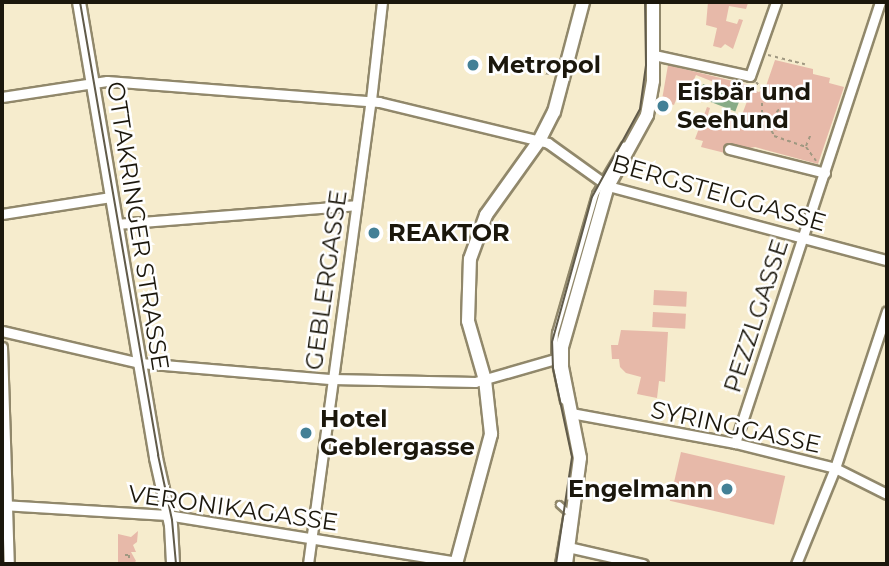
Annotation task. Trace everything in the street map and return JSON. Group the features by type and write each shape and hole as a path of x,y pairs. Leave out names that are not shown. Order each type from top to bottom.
{"main road":[{"name":"OTTAKRINGER STRASSE","path":"79,2 173,564"},
{"path":"457,563 492,458 485,380 468,321 470,259 486,215 539,141 558,102 583,2"},
{"path":"566,564 570,513 580,458 558,357 604,184 647,115 654,55 653,2"},
{"name":"OTTAKRINGER STRASSE","path":"165,514 166,564"}],"street":[{"name":"GEBLERGASSE","path":"308,564 346,292 382,2"},
{"path":"654,55 750,76 776,2"},
{"name":"PEZZLGASSE","path":"735,443 880,2"},
{"name":"BERGSTEIGGASSE","path":"2,97 107,81 371,100 548,143 604,184 887,260"},
{"path":"729,149 825,173"},
{"path":"2,214 111,197"},
{"path":"116,224 355,205"},
{"path":"796,564 835,468 887,311"},
{"path":"2,331 140,363 332,379 485,380 558,357"},
{"path":"2,347 9,564"},
{"name":"SYRINGGASSE","path":"572,413 735,443 835,468 887,494"},
{"name":"VERONIKAGASSE","path":"5,505 165,514 310,536 457,563"},
{"path":"568,547 643,564"}],"lane":[{"path":"604,184 635,127 643,106 648,53 647,2"},
{"path":"558,357 573,448 570,513 558,564"},
{"path":"559,505 570,513"}],"path":[{"path":"758,53 805,64"},
{"path":"497,67 556,75"},
{"path":"750,76 762,89 762,112 774,136 806,147 825,173"},
{"path":"761,127 768,123 780,108"},
{"path":"806,147 810,136"},
{"path":"793,149 795,144"},
{"path":"125,555 130,554 129,564"}],"shaded area":[{"path":"708,2 748,3 746,9 729,6 726,21 737,24 739,19 743,20 733,49 725,44 721,48 713,46 717,28 706,25"},
{"path":"775,60 813,69 813,74 830,78 829,83 844,87 818,164 755,147 745,149 728,144 725,153 701,147 703,141 695,139 707,107 710,108 707,118 720,123 724,114 740,120 749,96 696,75 692,84 683,82 674,105 668,103 665,111 660,111 668,65 749,85 749,89 759,92 766,86"},
{"path":"703,84 740,98 735,111 698,97"},
{"path":"654,290 687,292 686,307 653,305"},
{"path":"653,312 686,314 685,329 652,327"},
{"path":"621,330 668,332 665,382 659,381 657,398 637,394 641,377 626,373 620,367 619,359 612,359 611,345 618,345"},
{"name":"Engelmann","path":"681,452 785,476 774,525 670,501"},
{"path":"138,531 137,542 133,545 136,552 131,552 136,561 133,564 118,564 118,534 131,537"}],"tram line":[{"path":"80,2 158,455 172,520 176,564"},
{"path":"556,564 572,457 553,368 552,342 592,197 640,109 646,65 645,2"}],"place":[{"name":"Metropol","path":"473,65"},
{"name":"Eisbär und Seehund","path":"663,106"},
{"name":"REAKTOR","path":"374,233"},
{"name":"Hotel Geblergasse","path":"306,433"},
{"name":"Engelmann","path":"727,489"}]}
